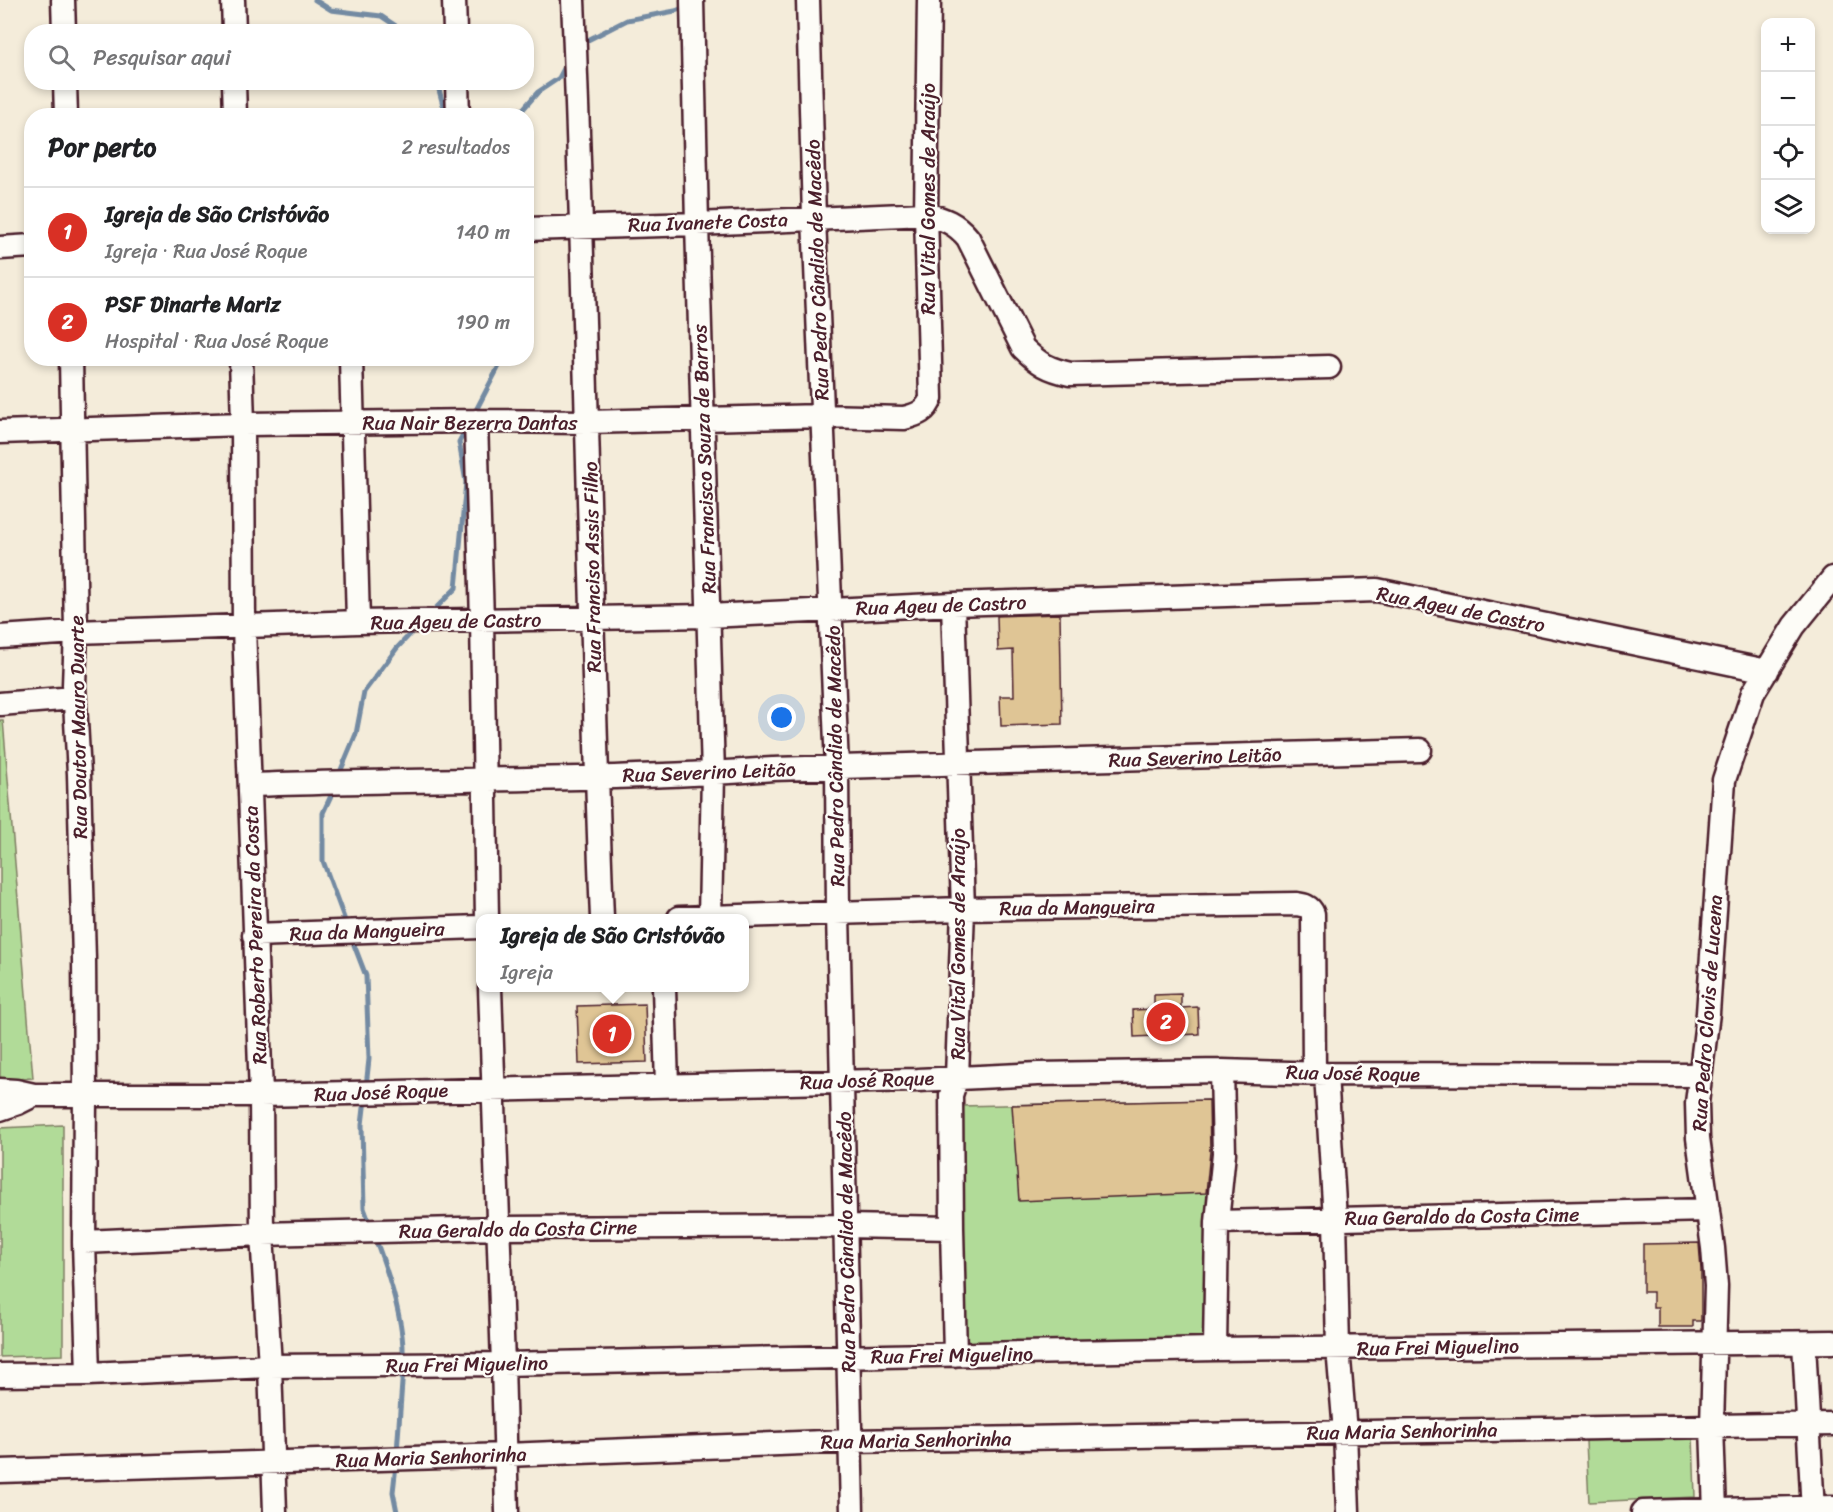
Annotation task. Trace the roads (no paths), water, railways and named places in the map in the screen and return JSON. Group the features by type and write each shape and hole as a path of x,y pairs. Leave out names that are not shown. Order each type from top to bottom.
{"street":[{"path":"63,0 64,24"},
{"path":"233,0 234,24"},
{"path":"454,0 455,24"},
{"name":"Rua Franciso Assis Filho","path":"573,0 582,227 602,914"},
{"name":"Rua Francisco Souza de Barros","path":"692,0 712,774 710,914"},
{"name":"Rua Pedro Cândido de Macêdo","path":"808,0 814,218 837,767 838,914 852,1512"},
{"name":"Rua Vital Gomes de Araújo","path":"929,0 926,214 931,398"},
{"path":"65,90 66,108"},
{"path":"234,90 234,108"},
{"path":"457,90 458,108"},
{"path":"926,214 953,223 968,238 1023,348 1036,361 1052,370 1070,374 1329,367"},
{"name":"Rua Ivanete Costa","path":"534,229 926,214"},
{"path":"0,248 24,246"},
{"name":"Rua Doutor Mauro Duarte","path":"71,366 76,632 74,698 81,851 86,1095 84,1242 88,1374"},
{"name":"Rua Roberto Pereira da Costa","path":"241,366 244,627 261,1095 262,1234 270,1366 275,1512"},
{"path":"351,366 358,622"},
{"name":"Rua Nair Bezerra Dantas","path":"0,432 243,424 588,422 822,416 904,418 922,412 929,406 931,398"},
{"path":"476,421 487,914"},
{"name":"Rua Pedro Clovis de Lucena","path":"1715,1511 1712,1426 1716,1286 1698,1138 1697,1102 1708,1013 1724,780 1753,693 1794,626 1833,578"},
{"name":"Rua Ageu de Castro","path":"0,637 76,632 358,622 708,616 952,604 1377,590 1767,671"},
{"name":"Rua Vital Gomes de Araújo","path":"952,604 963,909 957,1077 951,1095 955,1355"},
{"path":"0,704 74,698"},
{"name":"Rua Severino Leitão","path":"250,785 485,781 712,774 773,769 1420,750"},
{"name":"Rua da Mangueira","path":"749,916 963,909 1296,904 1310,908 1313,914 1320,1074"},
{"name":"Rua da Mangueira","path":"254,935 476,927"},
{"path":"490,992 507,1512"},
{"path":"664,992 667,1085"},
{"path":"1215,1349 1217,1222 1224,1153 1222,1071"},
{"name":"Rua José Roque","path":"0,1090 34,1095 261,1095 1222,1071 1320,1074 1700,1075"},
{"path":"1320,1074 1335,1219 1338,1348 1345,1431 1348,1512"},
{"name":"Rua José Roque","path":"0,1108 34,1095"},
{"name":"Rua Geraldo da Costa Cime","path":"1217,1222 1708,1210"},
{"name":"Rua Geraldo da Costa Cirne","path":"84,1242 262,1234 498,1228 845,1226 952,1228"},
{"name":"Rua Frei Miguelino","path":"0,1375 88,1374 270,1366 503,1364 1215,1349 1833,1342"},
{"path":"1643,1512 1820,1509 1809,1425 1804,1343"},
{"name":"Rua Maria Senhorinha","path":"0,1471 506,1455 850,1441 1833,1424"}],"waterway":[{"path":"315,0 331,10 381,16 393,24"},
{"path":"581,46 586,41 627,20 686,7"},
{"path":"524,108 538,92 559,78 567,63"},
{"path":"439,90 445,108"},
{"path":"473,416 499,366"},
{"path":"430,614 456,588 466,482 459,442 467,427"},
{"path":"338,777 356,734 364,692 397,648 415,629"},
{"path":"334,789 323,813 323,861 347,926"},
{"path":"351,937 366,976 369,1059 366,1087"},
{"path":"365,1099 362,1125 364,1208 371,1227"},
{"path":"375,1238 398,1315 403,1360"},
{"path":"397,1452 403,1369"},
{"path":"396,1465 393,1492 397,1512"}],"place":[{"name":"PSF Dinarte Mariz","path":"1166,1022"},
{"name":"Igreja de São Cristóvão","path":"612,1034"}]}
